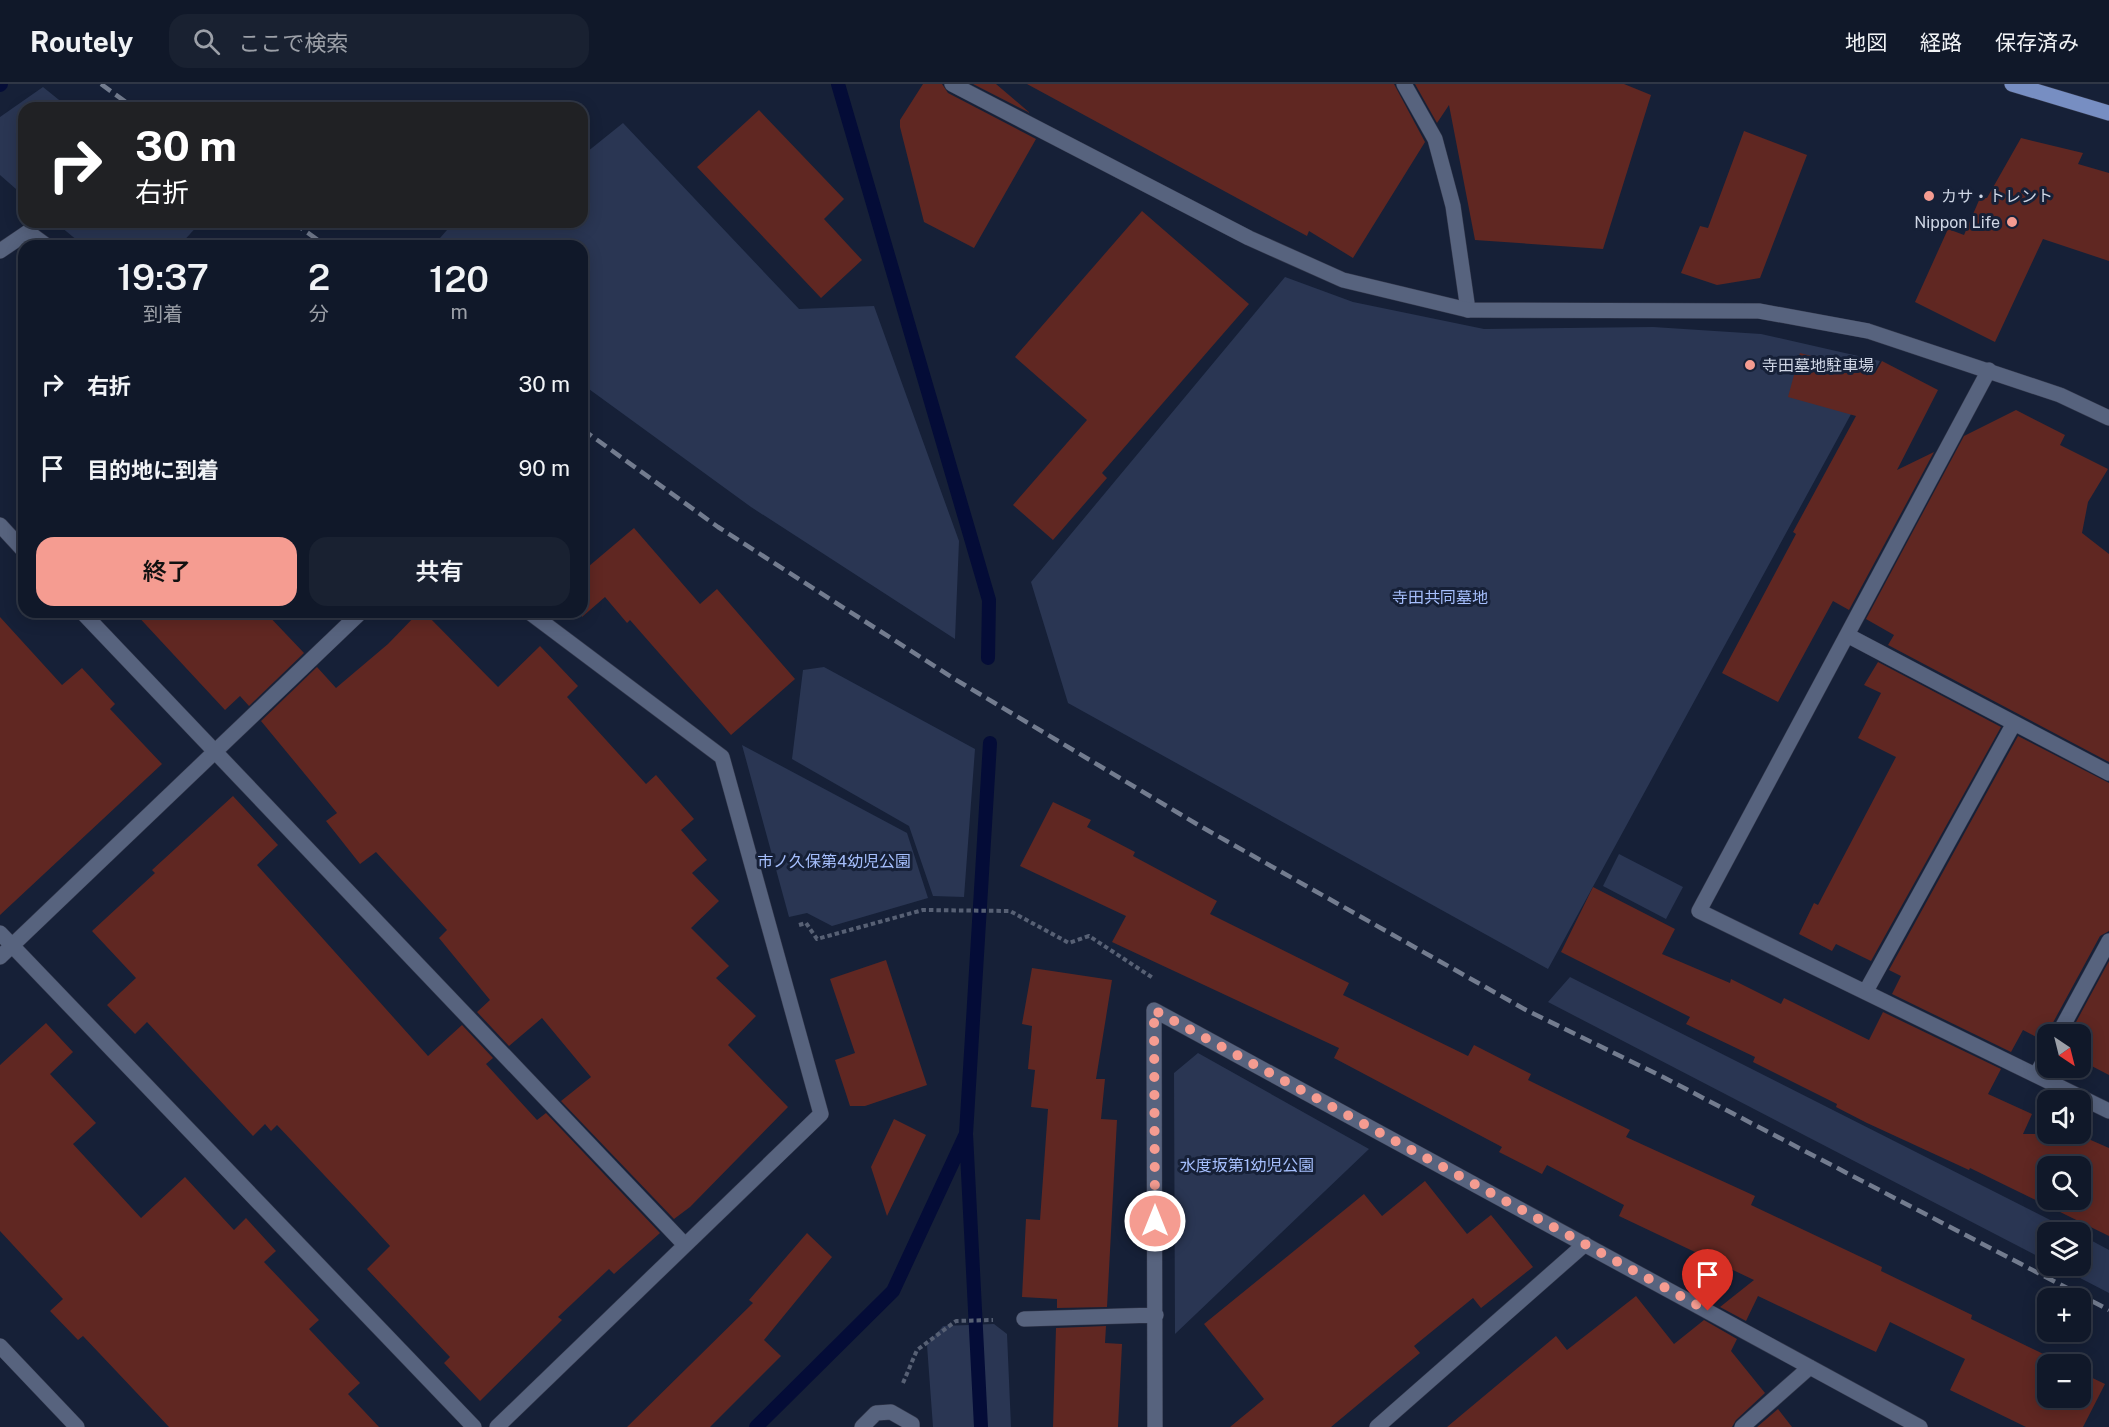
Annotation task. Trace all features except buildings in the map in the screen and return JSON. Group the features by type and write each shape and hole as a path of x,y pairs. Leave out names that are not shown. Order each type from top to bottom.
{"main road":[{"path":"2012,84 2045,90 2109,113"}],"street":[{"path":"952,84 1249,238 1343,280 1468,310 1759,311 1868,331 2060,395 2109,418"},
{"path":"1404,84 1435,139 1453,206 1468,310"},
{"path":"0,251 28,232 38,240"},
{"path":"1989,370 1699,911 2109,1111"},
{"path":"0,525 18,544"},
{"path":"88,618 685,1245"},
{"path":"0,957 355,618"},
{"path":"497,1427 821,1114 769,934 722,757 537,618"},
{"path":"1848,635 2013,725 2109,773"},
{"path":"1866,991 2013,725"},
{"path":"0,933 474,1427"},
{"path":"2064,1024 2109,941"},
{"path":"1155,1427 1154,1010 1920,1427"},
{"path":"1377,1427 1585,1244"},
{"path":"1024,1319 1156,1315"},
{"path":"0,1346 77,1427"},
{"path":"1742,1427 1810,1367"},
{"path":"862,1427 876,1413 891,1412 912,1424 912,1427"}],"path":[{"path":"769,934 806,923 817,939 923,910 939,912 1010,911 1069,943 1089,936 1157,981 1154,1010"},
{"path":"891,1412 917,1350 956,1321 990,1320"}],"green space":[{"path":"43,87 62,102 22,102"},
{"path":"18,104 18,191 0,175 0,117"},
{"path":"623,123 799,309 874,306 959,541 955,639 751,507 588,388 588,240 438,240 449,228 588,228 588,151"},
{"path":"62,228 196,228 184,240 77,240"},
{"name":"寺田共同墓地","path":"1285,277 1353,302 1484,329 1653,327 1761,334 1880,361 1548,969 1068,703 1031,582"},
{"path":"824,667 975,749 964,897 933,896 909,826 792,759 803,670"},
{"name":"市ノ久保第4幼児公園","path":"742,745 907,833 928,898 832,926 807,913 789,917"},
{"path":"1619,854 1683,887 1666,919 1603,886"},
{"path":"1570,977 2054,1222 2037,1222 2037,1256 1548,1002"},
{"name":"水度坂第1幼児公園","path":"1198,1053 1369,1149 1175,1334 1174,1073"},
{"path":"2091,1240 2109,1250 2109,1293 2076,1276 2091,1276"},
{"path":"994,1324 1007,1334 1011,1427 933,1427 927,1345 943,1326"}],"waterway":[{"path":"838,84 989,600 988,658"},
{"path":"981,1427 966,1134 990,743"},
{"path":"756,1427 893,1291 965,1136"}],"railway":[{"path":"101,84 126,102"},
{"path":"301,228 318,240"},
{"path":"588,433 718,527 953,678 1200,826 1526,1010 1663,1077 2109,1310"}],"place":[{"name":"カサ・トレント","path":"1929,196"},
{"name":"Nippon Life","path":"2012,222"},
{"name":"寺田墓地駐車場","path":"1750,365"}],"route":[{"path":"1155,1221 1154,1010 1708,1311"}]}
